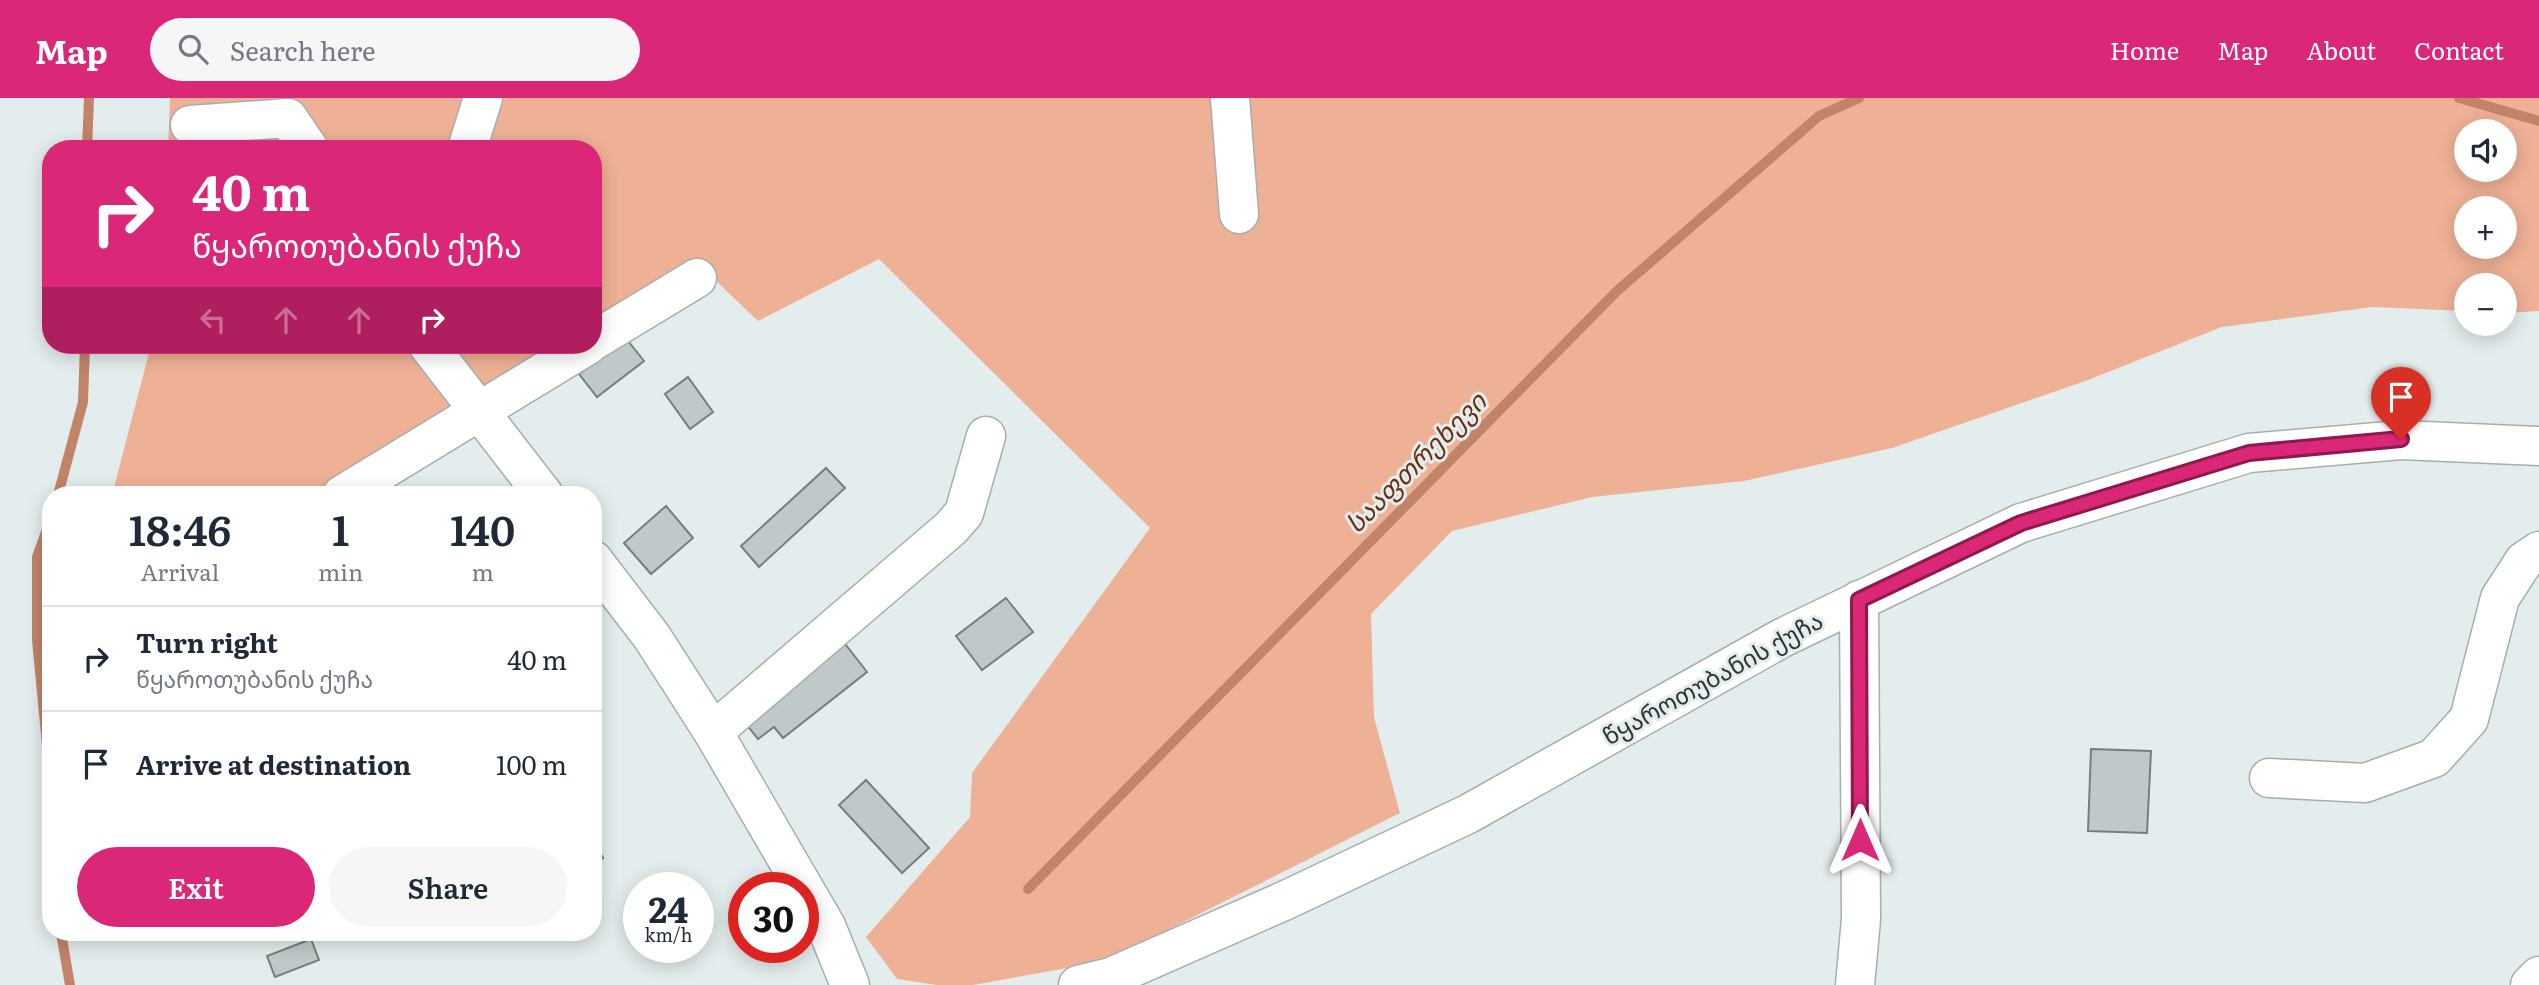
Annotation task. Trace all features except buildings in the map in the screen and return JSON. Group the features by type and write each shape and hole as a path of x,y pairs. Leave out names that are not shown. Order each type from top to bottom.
{"street":[{"path":"470,140 483,98"},
{"path":"1230,98 1239,214"},
{"path":"190,125 288,118 303,140"},
{"path":"602,335 696,278"},
{"path":"435,354 537,486"},
{"path":"357,486 573,354"},
{"path":"713,732 951,528 964,513 986,436"},
{"name":"წყაროთუბანის ქუჩა","path":"1078,985 1111,977 1261,911 1468,814 1782,638 2021,523 2249,453 2401,439 2539,446"},
{"path":"2269,778 2365,783 2434,758 2469,719 2500,598 2524,561 2539,551"},
{"path":"602,572 652,637 713,732 826,926 850,985"},
{"path":"1855,985 1861,919 1859,600"},
{"path":"2530,985 2539,976"},
{"path":"2530,985 2538,985"}],"shaded area":[{"path":"170,98 2539,98 2539,311 2517,312 2517,273 2454,273 2454,310 2372,307 2222,327 2088,380 1892,448 1744,481 1592,497 1452,531 1371,614 1374,717 1400,813 1106,961 973,985 937,985 897,979 866,937 970,817 972,773 1150,528 879,259 758,321 695,261 602,318 602,140 168,140"},
{"path":"149,354 545,354 332,486 114,486"}],"waterway":[{"path":"87,140 89,98"},
{"name":"სააფთრეხევი","path":"1028,889 1617,291 1819,116 1859,98"},
{"name":"სააფთრეხევი","path":"2459,98 2539,121"},
{"path":"60,486 83,402 85,354"},
{"path":"42,543 37,557 37,640 42,692"},
{"path":"62,941 70,985"}],"route":[{"path":"1860,840 1859,600 2021,523 2249,453 2401,439"}]}
